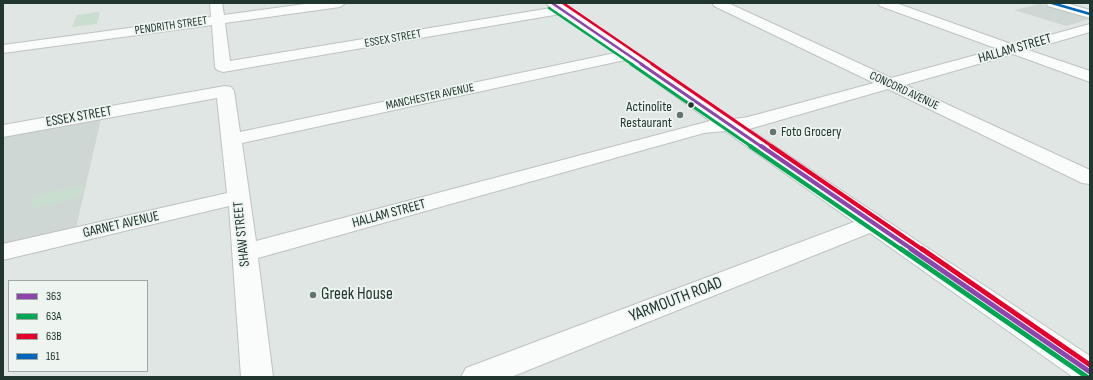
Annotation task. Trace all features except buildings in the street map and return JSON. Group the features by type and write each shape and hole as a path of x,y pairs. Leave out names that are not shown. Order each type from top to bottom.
{"street":[{"path":"216,3 217,19"},
{"name":"PENDRITH STREET","path":"3,49 340,3"},
{"name":"CONCORD AVENUE","path":"718,3 1090,178"},
{"path":"884,3 1090,77"},
{"path":"1052,3 1090,14"},
{"path":"557,6 1090,372"},
{"name":"ESSEX STREET","path":"217,19 223,67 557,6"},
{"name":"HALLAM STREET","path":"244,253 703,128 749,123 1090,28"},
{"name":"MANCHESTER AVENUE","path":"232,139 629,55"},
{"name":"ESSEX STREET","path":"3,131 225,91"},
{"name":"SHAW STREET","path":"225,91 239,197 257,377"},
{"name":"GARNET AVENUE","path":"3,252 239,197"},
{"name":"YARMOUTH ROAD","path":"477,377 874,223"}],"shaded area":[{"path":"1040,4 1090,19 1066,26 1014,10"},
{"path":"101,119 76,228 3,245 3,136"}],"green space":[{"path":"100,12 97,24 72,27 77,15"},
{"path":"85,185 81,197 30,209 34,196"}],"transit line":[{"name":"363","path":"552,3 1090,372"},
{"name":"63B","path":"563,3 1090,365"},
{"name":"161","path":"1052,3 1090,14"},
{"name":"63A","path":"549,8 1087,377"}],"place":[{"name":"Actinolite Restaurant","path":"680,115"},
{"name":"Foto Grocery","path":"773,132"},
{"name":"Greek House","path":"313,295"}]}
